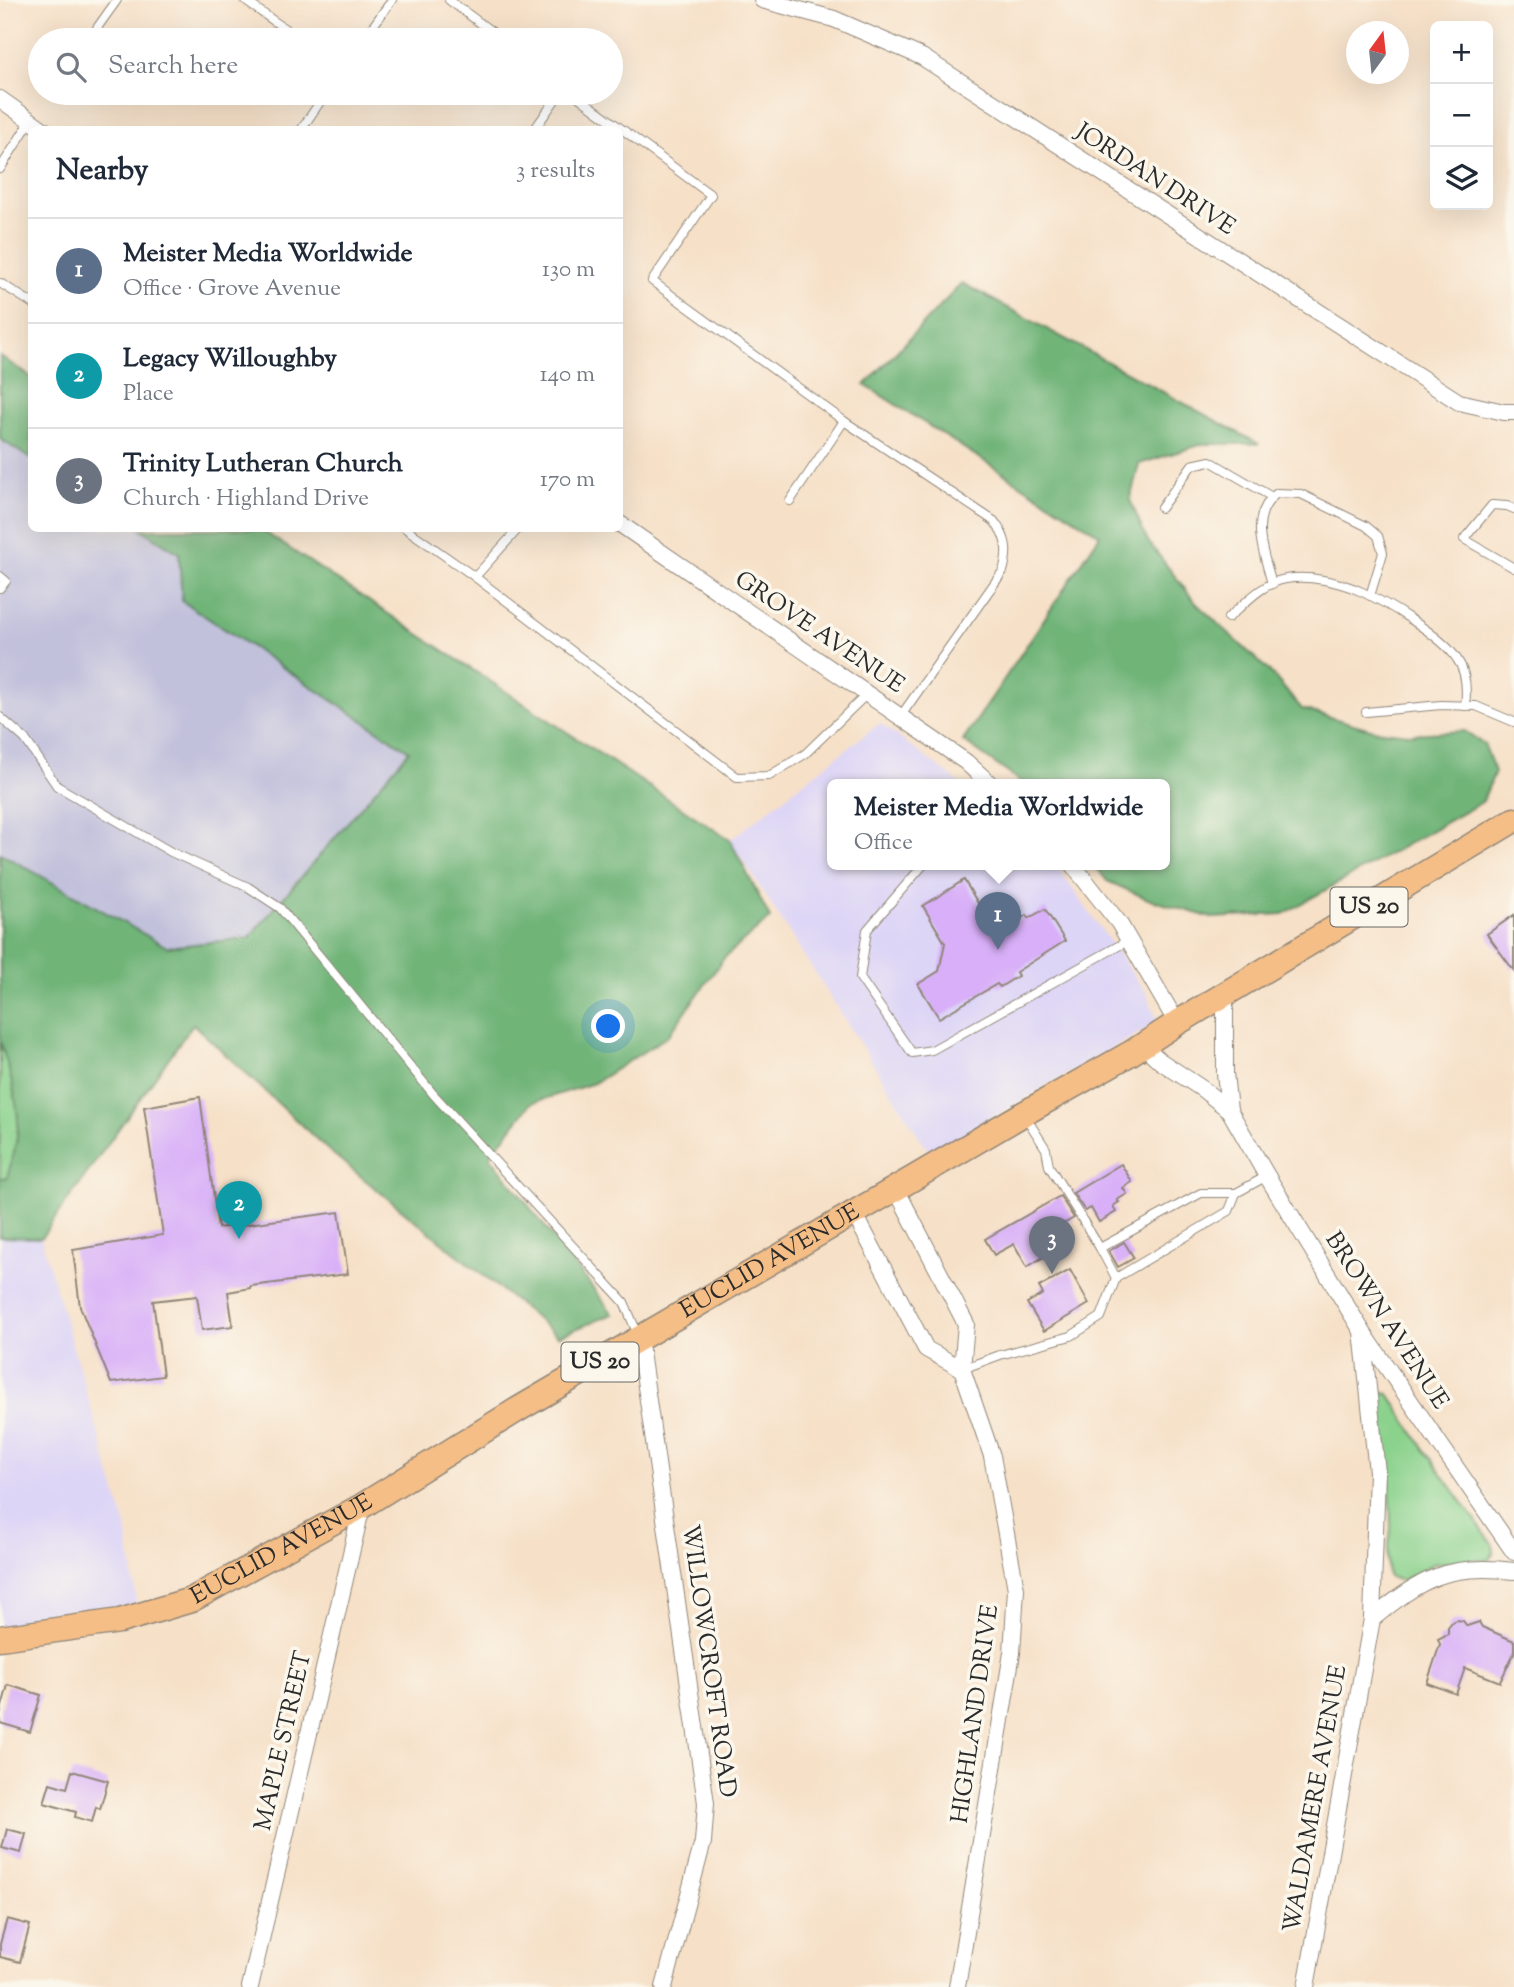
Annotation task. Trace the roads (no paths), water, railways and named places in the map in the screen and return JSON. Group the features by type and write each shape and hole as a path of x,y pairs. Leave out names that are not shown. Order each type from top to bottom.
{"main road":[{"name":"EUCLID AVENUE","path":"0,1638 120,1621 191,1600 362,1506 639,1338 1143,1045 1514,820"}],"street":[{"name":"JORDAN DRIVE","path":"762,0 834,19 922,57 1459,402 1514,412"},
{"path":"0,99 38,125"},
{"name":"GROVE AVENUE","path":"623,526 966,762 984,779"},
{"path":"1077,870 1119,923 1177,1023"},
{"name":"BROWN AVENUE","path":"1225,994 1225,1073 1229,1110"},
{"name":"BROWN AVENUE","path":"1143,1045 1160,1061 1229,1110 1362,1331 1514,1552"},
{"name":"HIGHLAND DRIVE","path":"896,1189 966,1324 962,1369 992,1456 1017,1589 1012,1653 957,1987"},
{"path":"854,1213 926,1349 962,1369"},
{"name":"WALDAMERE AVENUE","path":"1306,1987 1372,1619 1377,1472 1362,1331"},
{"name":"WILLOWCROFT ROAD","path":"639,1338 706,1802 703,1842 664,1987"},
{"name":"MAPLE STREET","path":"250,1987 362,1506"},
{"path":"1372,1619 1408,1589 1452,1570 1490,1568 1514,1571"}],"lane":[{"path":"97,28 117,0"},
{"path":"244,0 284,28"},
{"path":"372,28 392,0"},
{"path":"449,0 487,28"},
{"path":"304,126 318,105"},
{"path":"537,126 552,105"},
{"path":"589,105 618,126"},
{"path":"623,130 711,195 652,281 845,421 994,521 1004,534 1007,559 1003,571 900,717"},
{"path":"0,169 28,137"},
{"path":"0,283 28,300"},
{"path":"790,501 845,421"},
{"path":"1161,508 1192,466 1210,461 1272,497"},
{"path":"1272,584 1259,521 1265,502 1277,493 1301,494 1366,526 1378,536 1383,553 1370,596"},
{"path":"1514,509 1492,505 1464,539 1514,568"},
{"path":"411,532 475,577 737,777 769,776 806,754 867,694"},
{"path":"475,577 515,532"},
{"path":"0,576 6,581 0,588"},
{"path":"1228,618 1272,584 1285,579 1311,579 1360,591 1436,637 1458,660 1467,688 1465,706"},
{"path":"1366,712 1441,705 1476,706 1514,722"},
{"path":"0,717 25,739 57,786 171,852 248,887 280,908 434,1094 624,1303 639,1338"},
{"path":"919,870 867,930 860,978 912,1053 932,1050 1129,940"},
{"path":"1023,1114 1046,1149 1049,1166 1116,1278"},
{"path":"1100,1248 1201,1192 1237,1193 1267,1176"},
{"path":"962,1369 1000,1355 1071,1336 1101,1317 1116,1278 1229,1211 1237,1193"}],"place":[{"name":"Meister Media Worldwide","path":"998,950"},
{"name":"Legacy Willoughby","path":"239,1239"},
{"name":"Trinity Lutheran Church","path":"1052,1274"}]}
